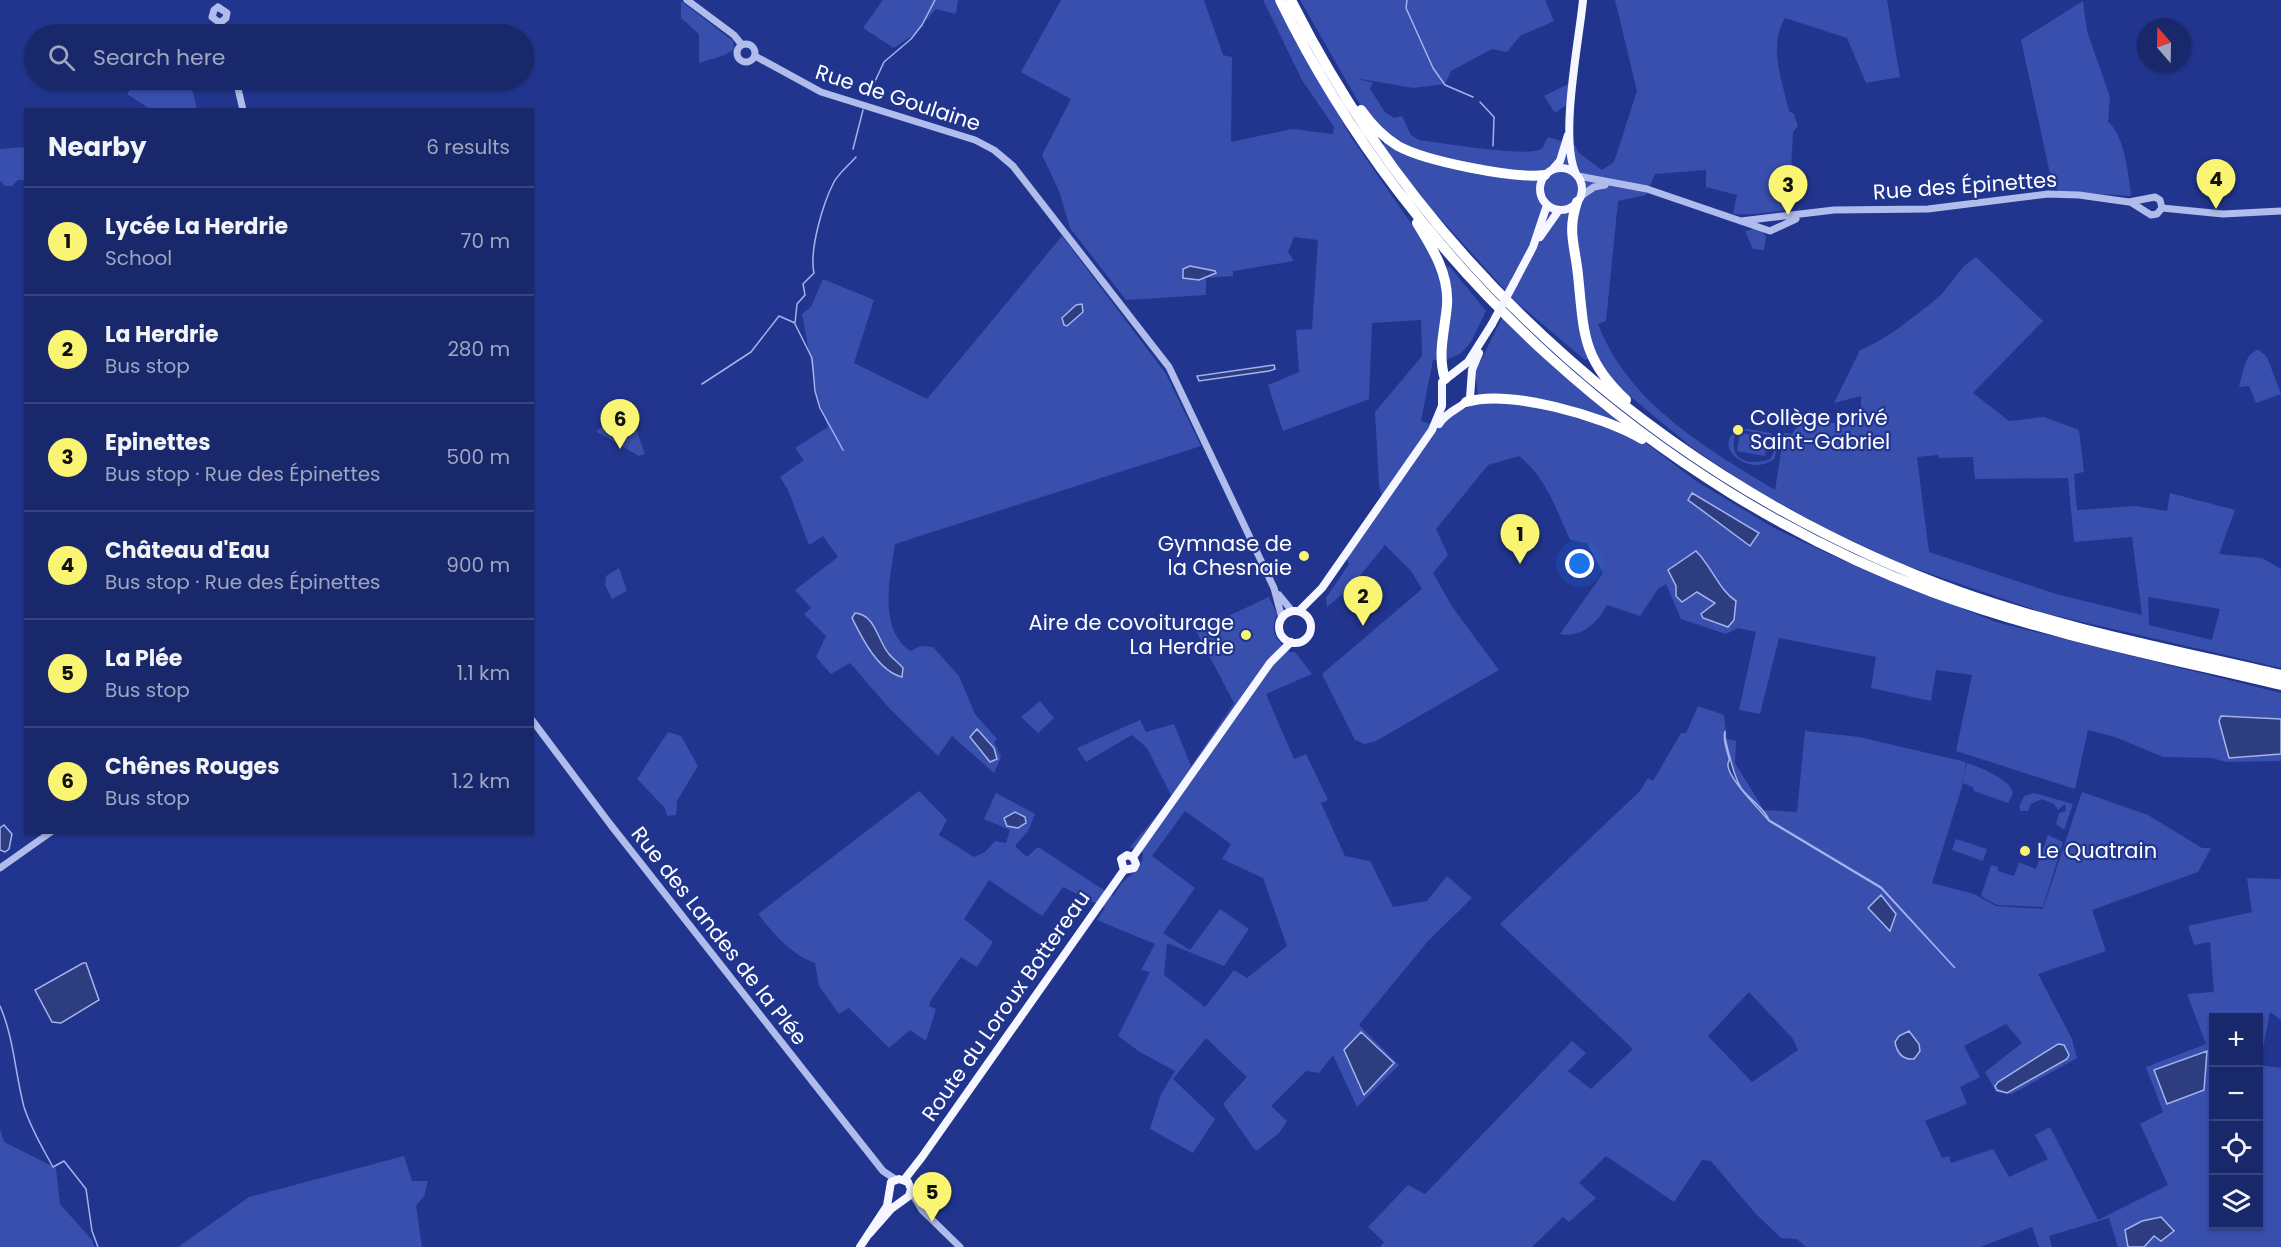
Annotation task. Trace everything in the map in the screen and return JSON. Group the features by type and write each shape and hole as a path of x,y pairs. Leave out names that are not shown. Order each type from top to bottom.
{"highway":[{"path":"1280,0 1341,109 1406,202 1475,282 1540,347 1614,410 1685,463 1743,500 1824,544 1929,591 2061,633 2281,685"},
{"path":"1291,0 1322,58 1390,165 1465,257 1526,321 1570,361 1653,428 1718,473 1782,511 1856,549 1938,584 2052,620 2281,675"},
{"path":"1322,58 1330,63 1368,120 1398,145 1423,156 1519,175 1549,172"},
{"path":"1579,199 1570,228 1578,276 1581,321 1586,342 1606,378 1650,420 1653,428"},
{"path":"1406,202 1408,211 1438,259 1445,281 1447,303 1441,346 1449,377"},
{"path":"1466,402 1492,398 1584,414 1624,429 1676,462 1685,463"}],"main road":[{"path":"1569,132 1560,161 1549,172 1540,190 1547,205 1559,210 1568,209 1579,199 1582,187 1570,159 1569,132 1583,0"},
{"path":"1549,172 1565,168 1577,175"},
{"path":"1533,247 1547,205"},
{"path":"1432,430 1443,399 1441,387 1449,377 1468,362 1486,335 1533,247 1559,210"},
{"path":"1309,619 1322,588 1432,430 1455,406 1466,402 1472,393 1470,382 1472,370 1486,335"},
{"path":"1449,377 1463,376 1470,382"},
{"path":"1443,399 1455,406"},
{"path":"1270,663 1281,634 1279,626 1282,618 1295,611 1322,588"},
{"path":"1281,634 1291,642 1300,642 1309,636 1312,627 1309,619 1295,611"},
{"path":"1270,663 1291,642"},
{"name":"Route du Loroux Bottereau","path":"899,1182 917,1163 1124,870 1120,864 1122,857 1133,856 1270,663"},
{"path":"860,1247 899,1182 911,1192 869,1234"},
{"path":"890,1197 902,1202"}],"street":[{"path":"687,0 734,35 742,45 752,46 755,56 750,62 740,61 737,51 742,45"},
{"path":"217,4 227,14 220,24"},
{"name":"Rue de Goulaine","path":"755,56 821,92 969,137 987,145 1016,169 1170,367 1274,588"},
{"path":"238,90 243,108"},
{"path":"1577,175 1610,184 1647,189 1766,228 1766,218"},
{"path":"1579,199 1594,187 1610,184"},
{"name":"Rue des Épinettes","path":"1766,228 1774,230 1778,221 1834,210 1928,209 2048,194 2089,196 2144,205"},
{"path":"2162,208 2161,201 2156,197 2150,196 2144,205 2148,214 2154,215 2162,208 2223,214 2281,211"},
{"path":"1741,221 1772,216 1778,221"},
{"path":"1274,588 1295,611"},
{"path":"1274,588 1282,618"},
{"name":"Rue des Landes de la Plée","path":"534,723 610,824 883,1170 899,1182"},
{"path":"0,868 48,834"},
{"path":"911,1192 922,1210 960,1247"},
{"path":"902,1202 922,1210"}],"shaded area":[{"path":"883,0 958,0 956,14 936,9 913,35 894,48 863,28"},
{"path":"1061,0 1204,0 1223,55 1232,57 1231,142 1292,129 1333,134 1334,127 1302,80 1263,0 1274,0 1351,137 1436,263 1450,267 1486,311 1473,339 1462,352 1454,357 1433,360 1421,421 1441,427 1452,415 1479,402 1475,372 1502,318 1572,383 1630,427 1650,446 1696,481 1774,528 1842,560 1996,622 2281,693 2281,719 2241,716 2219,718 2236,758 2281,754 2281,761 2226,762 2212,758 2163,757 2115,737 2088,730 2075,789 1956,751 1972,675 1936,670 1931,701 1871,688 1876,657 1779,638 1760,714 1739,710 1756,632 1738,628 1726,634 1681,619 1666,584 1658,589 1640,616 1607,605 1599,618 1588,628 1575,634 1560,634 1603,573 1587,543 1570,540 1543,484 1519,456 1488,465 1436,529 1448,555 1433,573 1453,608 1499,670 1376,741 1365,744 1355,740 1322,674 1422,589 1411,571 1385,545 1351,587 1327,607 1326,598 1349,564 1346,557 1384,505 1379,485 1375,412 1422,356 1421,320 1372,323 1369,399 1283,431 1268,385 1299,372 1296,330 1312,329 1318,240 1294,237 1288,252 1294,261 1233,271 1233,276 1206,278 1206,295 1126,300 1070,228 1059,191 1042,155 1071,99 1021,72"},
{"path":"1300,0 1545,0 1554,21 1520,36 1507,52 1492,49 1451,71 1445,84 1413,88 1355,78 1373,83 1370,89 1385,112 1394,118 1402,116 1411,135 1419,140 1520,152 1541,149 1548,137 1575,145 1579,153 1602,170 1614,162 1637,91 1615,0 1887,0 1900,77 1866,83 1847,38 1785,18 1777,40 1778,63 1789,111 1794,114 1798,126 1793,132 1789,210 1733,214 1737,195 1706,187 1706,170 1655,174 1646,195 1618,201 1606,321 1598,324 1611,352 1649,400 1672,421 1722,457 1775,490 1784,433 1792,434 1801,420 1843,424 1861,417 1861,396 1834,403 1860,350 1889,335 1934,301 1963,268 1976,257 2043,321 1973,393 2009,421 2044,417 2079,430 2084,472 2074,474 2077,510 2135,506 2167,511 2170,493 2235,510 2219,554 2262,558 2281,569 2281,668 2044,613 1902,564 1827,529 1749,486 1694,449 1614,383 1596,356 1585,360 1515,301 1427,204 1383,145 1388,133 1359,103","holes":["1938,455 1939,458 1973,457 1975,479 2068,478 2074,542 2132,537 2142,615 2056,594 1929,552 1917,457","2148,597 2220,609 2212,640 2149,625"]},
{"path":"681,1 733,41 734,49 725,55 699,63 699,34 681,18"},
{"path":"2083,1 2087,31 2110,97 2108,122 2122,145 2131,196 2059,191 2052,183 2021,40"},
{"path":"1568,84 1568,104 1555,113 1544,96"},
{"path":"130,90 192,90 197,108 148,108 127,94"},
{"path":"24,147 24,180 18,180 12,186 5,186 0,181 0,149"},
{"path":"1754,229 1762,231 1766,237 1764,250 1753,249 1745,231"},
{"path":"1062,236 1166,374 1201,446 895,544 889,587 893,630 910,651 921,646 933,647 959,676 975,714 997,739 994,742 1001,757 994,773 952,736 938,756 889,708 850,663 831,674 816,657 826,636 804,614 811,608 795,590 838,557 823,536 809,545 788,490 780,477 804,460 795,448 828,427 817,395 802,314 811,307 823,279 874,300 854,363 927,399","holes":["873,623 889,654 903,668 887,670 878,658"]},
{"path":"1190,266 1216,273 1199,280 1183,278 1183,269"},
{"path":"1082,304 1083,312 1067,326 1064,325 1062,318 1076,305"},
{"path":"2259,350 2267,357 2281,394 2256,403 2249,386 2239,387 2247,359"},
{"path":"1274,365 1275,369 1269,371 1199,381 1197,376"},
{"path":"613,423 635,426 645,454 639,456 597,432 598,429"},
{"path":"1741,428 1771,433 1777,445 1775,458 1765,464 1754,465 1744,462 1730,450 1728,443 1732,435","holes":["1743,430 1768,435 1775,450 1770,459 1755,462 1742,460 1735,451 1735,436"]},
{"path":"1740,433 1768,437 1765,456 1737,451"},
{"path":"1692,493 1759,533 1750,546 1688,500"},
{"path":"1696,551 1725,591 1736,601 1734,620 1728,627 1703,618 1701,614 1715,603 1697,592 1682,602 1676,596 1676,586 1668,570"},
{"path":"619,568 627,591 612,599 605,585 606,576"},
{"path":"1269,597 1277,614 1274,626 1275,635 1290,652 1295,652 1312,674 1266,694 1294,759 1306,754 1328,800 1321,803 1345,856 1370,861 1393,907 1427,901 1447,876 1472,898 1428,941 1359,1025 1399,1065 1357,1107 1333,1055 1319,1073 1306,1071 1271,1106 1287,1121 1279,1133 1258,1150 1254,1149 1223,1104 1247,1077 1206,1038 1173,1079 1215,1119 1193,1153 1150,1129 1161,1094 1175,1071 1140,1052 1118,1036 1150,972 1141,970 1155,944 1097,920 1105,908 1063,887 1042,916 989,880 964,919 993,942 977,967 961,957 931,1000 929,1006 936,1009 926,1041 910,1030 889,1048 849,1008 839,1014 819,986 815,963 790,949 758,914 919,791 947,820 939,835 974,857 985,852 995,841 1006,843 1010,830 984,819 996,793 1035,814 1028,831 1015,846 1027,857 1038,847 1113,896 1141,863 1143,853 1130,847 1172,797 1147,748 1132,735 1086,762 1077,748 1140,720 1146,732 1174,724 1191,766 1234,703 1196,631","holes":["1185,811 1231,844 1222,859 1263,878 1287,946 1247,978 1234,970 1205,1007 1164,975 1167,943 1224,966 1249,929 1220,909 1190,950 1163,933 1195,888 1152,856"]},
{"path":"855,613 862,615 872,623 885,648 903,668 902,677 885,668 872,653 852,618"},
{"path":"1040,701 1054,718 1038,733 1021,717"},
{"path":"1698,706 1724,715 1727,739 1736,741 1735,763 1764,810 1797,812 1805,731 1859,737 1966,762 1962,787 1932,883 1974,894 1996,906 2043,909 2082,792 2148,815 2202,848 2211,848 2198,872 2092,910 2106,951 2038,974 2072,1039 2077,1058 2012,1094 1996,1092 1985,1072 2022,1043 2006,1024 1964,1046 1980,1077 1960,1087 1967,1104 1925,1121 1942,1158 1949,1156 1951,1163 1993,1149 2009,1177 2048,1159 2035,1135 2050,1127 2098,1220 2168,1185 2140,1124 2163,1112 2146,1067 2206,1044 2187,994 2214,992 2210,942 2194,945 2188,926 2252,912 2247,878 2281,879 2281,1020 2270,1012 2263,1049 2263,1013 2209,1013 2209,1229 2263,1229 2263,1066 2281,1068 2281,1247 2118,1247 2109,1218 2049,1236 2052,1247 2039,1247 2032,1227 1980,1247 1806,1247 1797,1239 1781,1238 1755,1213 1711,1161 1702,1160 1674,1202 1606,1156 1579,1183 1596,1198 1569,1222 1563,1217 1532,1247 1380,1247 1384,1242 1368,1227 1408,1185 1425,1194 1572,1041 1586,1053 1568,1071 1591,1089 1633,1049 1500,924 1640,791 1648,778 1653,781 1681,733 1686,733","holes":["1749,992 1793,1039 1798,1050 1752,1082 1708,1036","2058,1044 2037,1073 2007,1093 1998,1082"]},
{"path":"2221,716 2281,719 2281,754 2229,758 2219,721"},
{"path":"977,729 994,748 997,759 990,762 970,737"},
{"path":"668,732 681,736 698,766 677,801 676,815 667,816 665,808 637,779"},
{"path":"1725,738 1738,783 1744,792 1738,785 1729,770"},
{"path":"1967,763 2007,783 2013,793 2008,803 1974,791 1973,787 1962,783"},
{"path":"1744,792 1769,820 1881,887 1955,968 1881,888 1769,821"},
{"path":"2034,793 2073,804 2064,830 2056,824 2059,813 2066,811 2065,804 2058,810 2054,804 2042,799 2031,804 2028,811 2021,811 2019,807 2024,796"},
{"path":"1015,812 1025,817 1026,823 1018,828 1007,826 1004,818"},
{"path":"4,825 12,834 9,849 5,852 0,850 0,828"},
{"path":"2048,835 2063,842 2043,907 1997,905 1981,896 1991,865 1998,867 1998,871 2014,876 2019,862 2036,869"},
{"path":"1956,839 1987,849 1983,861 1952,850"},
{"path":"1881,895 1896,914 1890,931 1868,908"},
{"path":"86,963 99,1000 61,1023 52,1022 35,990"},
{"path":"1909,1031 1919,1044 1920,1051 1914,1059 1901,1055 1895,1042 1899,1036"},
{"path":"1361,1032 1394,1063 1364,1095 1344,1050"},
{"path":"2058,1044 2064,1045 2069,1055 2067,1059 2007,1093 1997,1090 1995,1086 1998,1082"},
{"path":"2207,1051 2204,1090 2167,1104 2154,1070"},
{"path":"0,1129 4,1142 56,1168 60,1204 92,1240 95,1247 0,1247"},
{"path":"404,1156 412,1181 428,1181 424,1196 416,1206 422,1247 178,1247 249,1197"},
{"path":"2161,1217 2174,1231 2161,1241 2154,1236 2144,1247 2128,1247 2125,1230 2142,1221"}],"waterway":[{"path":"870,92 884,62 911,39 922,25 935,0"},
{"path":"1407,0 1406,8 1433,68 1445,85 1473,97"},
{"path":"1480,102 1494,117 1493,146"},
{"path":"853,149 863,110"},
{"path":"702,384 751,352 779,316 795,323 797,304 805,295 803,284 814,273 815,240 830,191 841,172 856,157"},
{"path":"795,324 812,358 815,391 820,408 843,450"},
{"path":"0,1006 5,1018 24,1107 30,1123 53,1167 64,1161 86,1189 92,1231 98,1247"}],"place":[{"name":"Château d'Eau","path":"2216,209"},
{"name":"Epinettes","path":"1788,215"},
{"name":"Collège privé Saint-Gabriel","path":"1738,430"},
{"name":"Chênes Rouges","path":"620,449"},
{"name":"Gymnase de la Chesnaie","path":"1304,556"},
{"name":"Lycée La Herdrie","path":"1520,564"},
{"name":"La Herdrie","path":"1363,626"},
{"name":"Aire de covoiturage La Herdrie","path":"1246,635"},
{"name":"Le Quatrain","path":"2025,851"},
{"name":"La Plée","path":"932,1222"}]}
